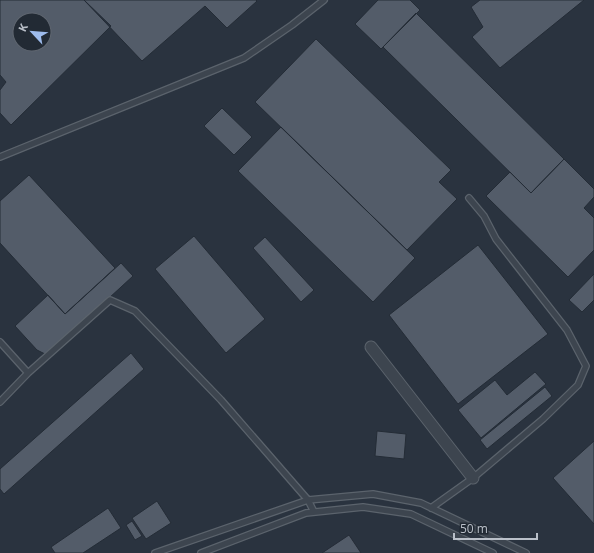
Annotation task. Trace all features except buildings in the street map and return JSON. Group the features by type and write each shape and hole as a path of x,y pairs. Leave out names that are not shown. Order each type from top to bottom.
{"street":[{"path":"371,347 473,478"}],"lane":[{"path":"0,157 244,58 292,25 324,0"},
{"path":"432,508 473,478 544,419 578,385 586,366 567,330 496,239 484,216 469,198"},
{"path":"0,402 28,372 110,300 135,310 221,400 308,500 314,512"},
{"path":"0,342 28,372"},
{"path":"155,553 308,500 372,494 421,503 526,553"},
{"path":"201,553 306,513 363,507 411,514 493,553"}]}
